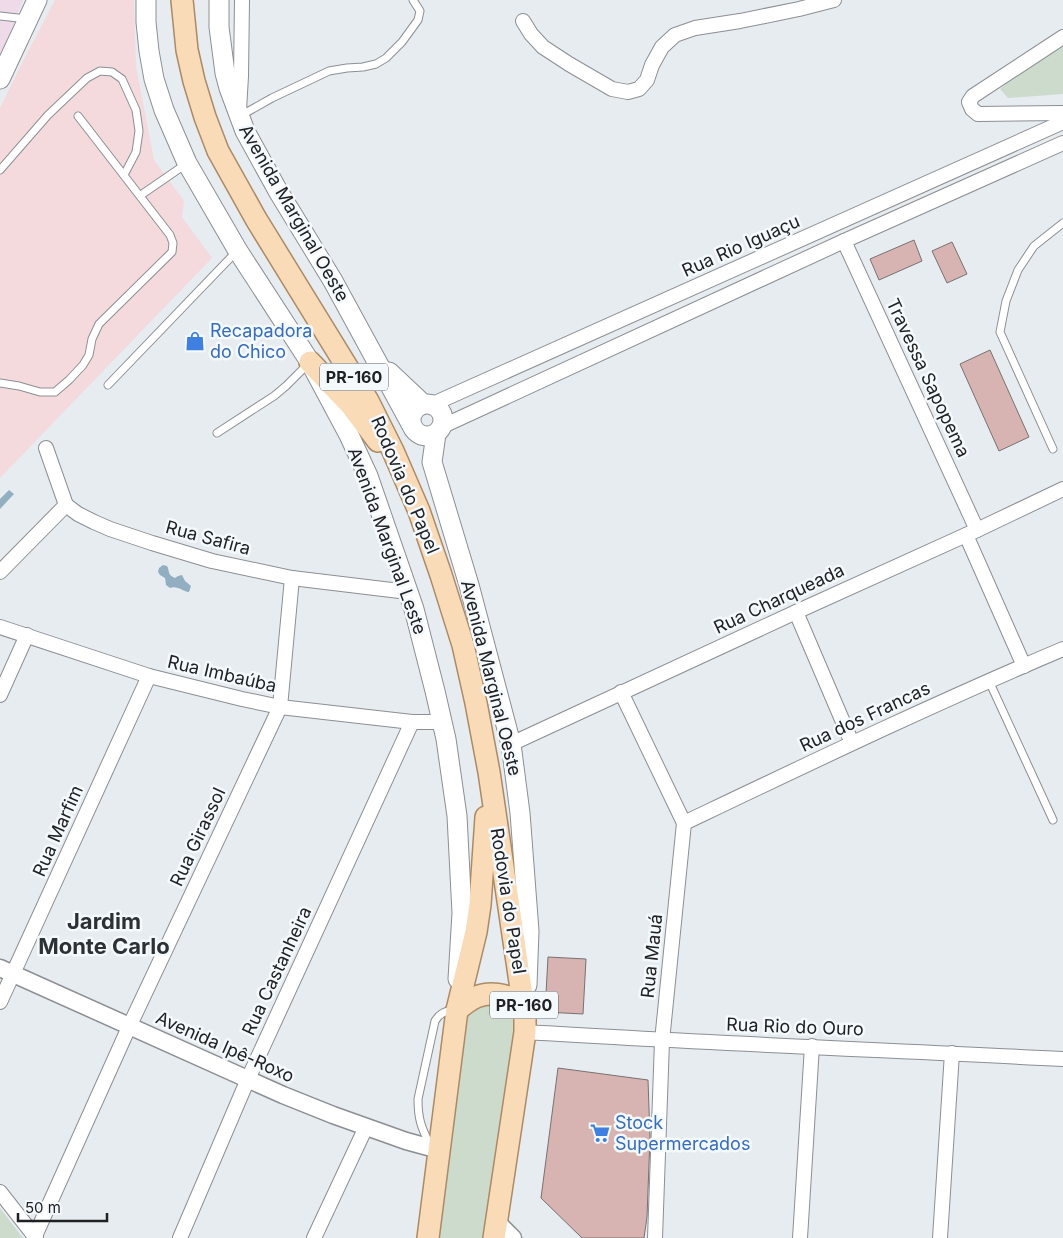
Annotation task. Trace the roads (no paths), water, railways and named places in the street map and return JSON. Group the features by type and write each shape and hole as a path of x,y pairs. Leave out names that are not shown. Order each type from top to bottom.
{"main road":[{"path":"0,78 37,0"},
{"name":"Avenida Marginal Leste","path":"146,0 147,32 154,79 164,110 187,163 238,251 310,362 349,435 368,476 414,609 443,722 457,816 461,904 457,1010"},
{"name":"Rodovia do Papel","path":"182,0 187,50 194,81 205,118 218,151 256,219 368,401 393,451 419,511 463,645 489,772 525,1024 495,1230"},
{"name":"Avenida Marginal Oeste","path":"219,0 219,27 225,73 245,131 269,176 333,281 414,429 421,435 432,436 440,430"},
{"name":"Avenida Marginal Oeste","path":"377,360 428,404 438,407 444,416 432,462 469,584 511,744 520,813 529,931 525,1024"},
{"path":"310,362 350,404 404,475"},
{"path":"412,424 412,414 415,409 428,404"},
{"name":"Rodovia do Papel","path":"428,1238 435,1149 457,1010 476,932 480,905 489,772"},
{"path":"457,1010 466,1002 478,996 500,994 516,1002 525,1024"}],"street":[{"path":"239,115 242,0"},
{"path":"523,21 531,34 543,47 556,56 612,88 628,92 639,89 647,80 652,65 662,47 675,35 696,28 740,21 795,4 834,0"},
{"path":"1063,37 973,96 969,102 972,109 978,114 1063,114"},
{"name":"Rua Rio Iguaçu","path":"428,404 1063,122"},
{"path":"440,430 844,241 1063,143"},
{"name":"Travessa Sapopema","path":"844,241 971,532 1024,666"},
{"path":"0,572 66,505 46,448"},
{"name":"Rua Charqueada","path":"511,744 1063,489"},
{"name":"Rua Safira","path":"66,505 94,522 212,561 292,578 408,592"},
{"name":"Rua Girassol","path":"36,1237 129,1027 280,706 292,578"},
{"path":"796,612 852,743"},
{"name":"Rua Imbaúba","path":"0,627 149,676 242,700 412,722 443,722"},
{"path":"0,695 27,635"},
{"name":"Rua dos Francas","path":"684,823 852,743 1063,649"},
{"name":"Rua Marfim","path":"0,1002 7,971 149,676"},
{"path":"621,692 684,823"},
{"name":"Rua Castanheira","path":"180,1238 248,1079 412,722"},
{"name":"Rua Mauá","path":"655,1238 662,1041 684,823"},
{"name":"Avenida Ipê-Roxo","path":"7,971 291,1098 366,1127 435,1149"},
{"name":"Rua Rio do Ouro","path":"525,1024 662,1041 812,1046 1063,1059"},
{"path":"800,1238 812,1046"},
{"path":"940,1238 952,1053"},
{"path":"314,1238 366,1127"},
{"path":"0,1192 36,1237"},
{"path":"495,1230 513,1238"}],"lane":[{"path":"239,115 329,71 363,67 376,64 386,58 402,42 418,20 420,11 413,0"},
{"path":"0,16 29,19"},
{"path":"0,170 48,115 87,78 100,71 112,72 122,79 136,110 139,131 136,152 124,175"},
{"path":"0,383 40,392 55,392 83,365 89,355 92,339 98,324 172,252 173,243 170,235 78,116"},
{"path":"141,196 187,163"},
{"path":"1053,449 1000,332 1006,300 1018,270 1034,246 1063,223"},
{"path":"108,385 238,251"},
{"path":"217,433 274,396 310,362"},
{"path":"989,681 1053,820"}],"water":[{"path":"9,490 14,494 0,509 0,499"},
{"path":"163,565 167,566 172,577 175,578 182,575 191,586 189,592 173,587 170,588 166,585 165,578 158,572 159,568"}],"place":[{"name":"Recapadora do Chico","path":"195,341"},
{"name":"Stock Supermercados","path":"600,1133"}],"district":[{"name":"Jardim Monte Carlo","path":"104,934"}]}
